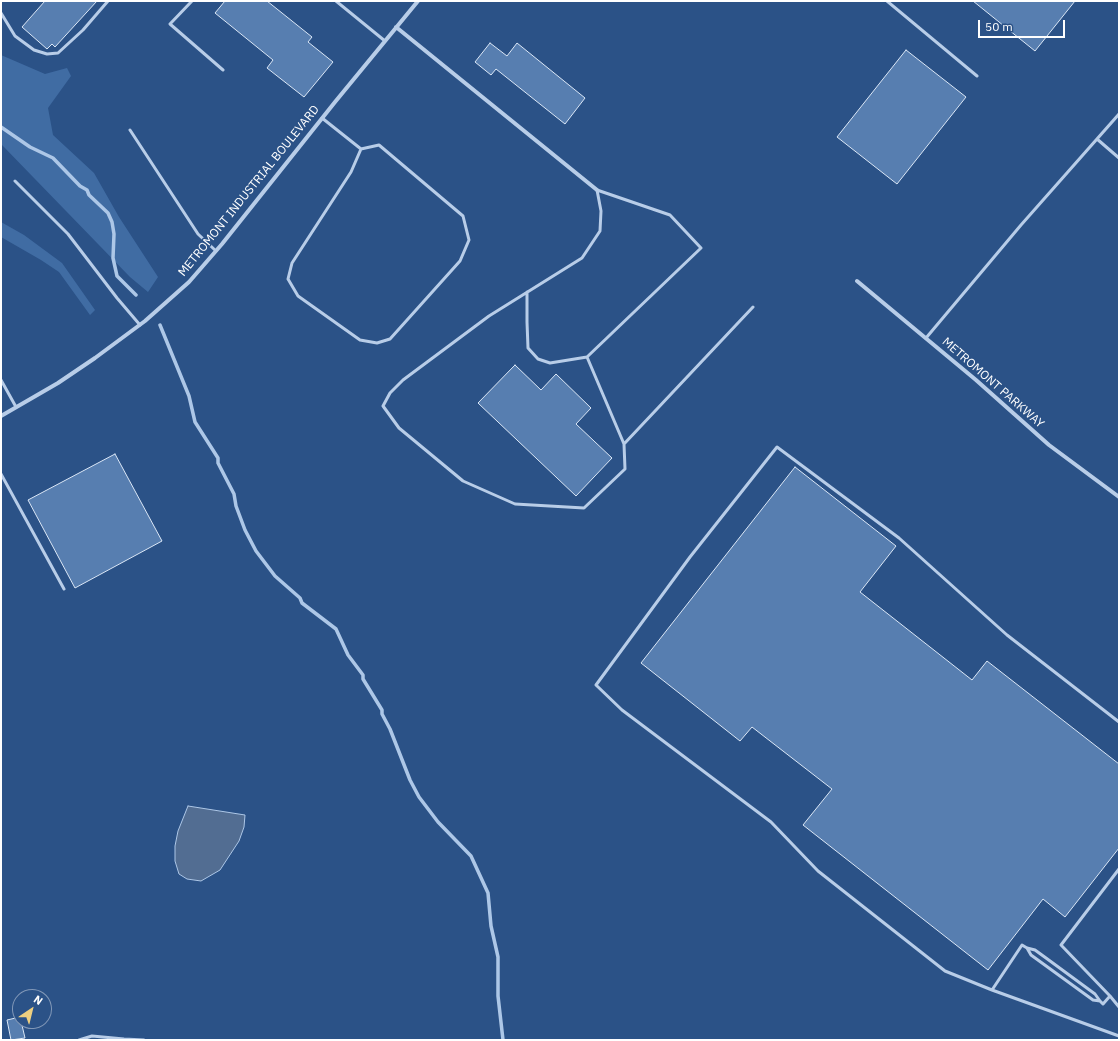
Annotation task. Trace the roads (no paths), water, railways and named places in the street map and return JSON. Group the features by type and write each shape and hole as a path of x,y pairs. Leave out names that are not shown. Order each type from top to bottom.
{"street":[{"name":"METROMONT INDUSTRIAL BOULEVARD","path":"1,416 58,383 95,358 140,325 189,282 216,251 418,1"},
{"path":"396,27 597,190"},
{"name":"METROMONT PARKWAY","path":"857,281 976,380 1049,445 1119,497"}],"lane":[{"path":"1,13 16,36 34,50 47,54 58,53 83,30 108,1"},
{"path":"192,1 170,24 223,70"},
{"path":"336,1 385,40"},
{"path":"887,1 977,76"},
{"path":"926,338 1021,225 1119,114"},
{"path":"322,118 360,149"},
{"path":"130,130 198,234 216,251"},
{"path":"1097,138 1119,158"},
{"path":"379,144 463,216 469,240 460,261 390,339 377,343 360,340 298,296 288,278 292,263 351,172 360,149 379,144"},
{"path":"15,181 68,234 117,298 140,325"},
{"path":"527,292 528,348 538,359 550,363 587,357 701,248 670,215 597,190 601,211 600,231 582,258 527,292 489,316 403,380 390,393 383,406 399,428 463,481 515,504 584,508 625,469 624,444 587,357"},
{"path":"624,444 753,308"},
{"path":"1,380 16,407"},
{"path":"1119,722 1007,635 899,538 777,447 690,557 596,685 622,710 771,822 818,871 945,971 992,990 1119,1036"},
{"path":"1,474 64,589"},
{"path":"1119,869 1061,945 1119,1007"},
{"path":"992,990 1022,945 1035,950 1095,994 1100,1001"},
{"path":"1027,948 1031,955 1093,1000 1100,1001 1104,1004 1110,996"},
{"path":"78,1040 92,1036 124,1040 144,1040"}],"waterway":[{"path":"1,127 30,147 53,158 80,186 87,190 89,195 108,213 112,222 114,234 113,258 117,276 136,295"},
{"path":"160,325 189,396 195,422 218,458 218,463 234,494 236,506 245,530 256,551 275,576 300,598 302,603 336,629 348,655 363,675 363,679 382,710 382,714 390,729 410,780 419,797 438,822 471,856 488,893 491,926 498,957 498,996 503,1040"}]}
